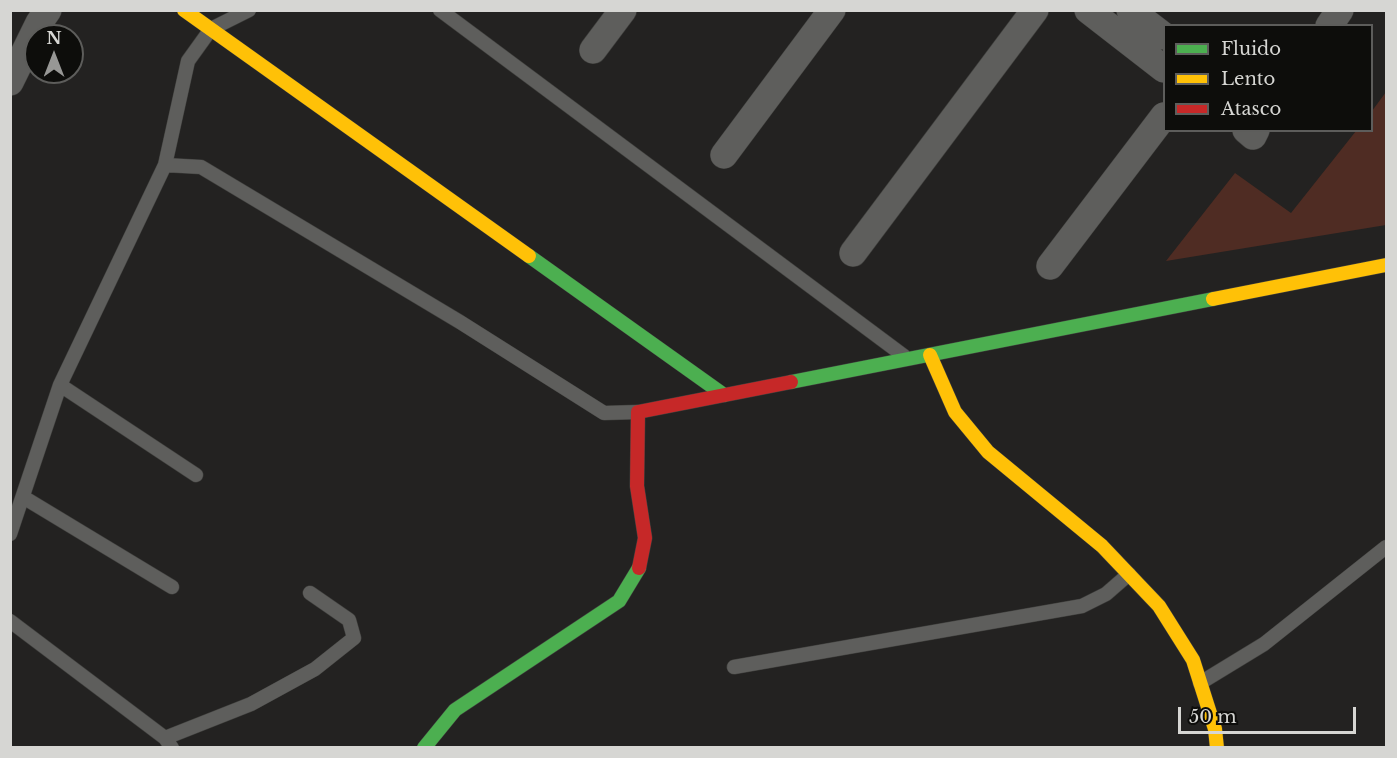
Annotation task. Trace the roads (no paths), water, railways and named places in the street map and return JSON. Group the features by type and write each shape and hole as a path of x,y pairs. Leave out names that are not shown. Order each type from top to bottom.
{"street":[{"path":"10,82 39,23 48,10"},
{"path":"184,10 724,395"},
{"path":"593,50 624,10"},
{"path":"724,155 832,10"},
{"path":"853,253 1035,10"},
{"path":"1088,10 1130,17 1163,35"},
{"path":"1330,24 1340,10"},
{"path":"1130,17 1163,67"},
{"path":"1050,266 1163,117"},
{"path":"424,747 455,710 620,601 639,570 645,538 637,486 638,412 1386,265"},
{"path":"930,354 955,412 988,453 1102,546 1159,606 1193,660 1215,729 1217,747"}],"lane":[{"path":"10,534 60,385 165,165 188,60 211,29 249,10"},
{"path":"440,10 909,359"},
{"path":"165,165 201,167 460,322 604,413 638,412"},
{"path":"60,385 196,475"},
{"path":"23,496 172,588"},
{"path":"1200,683 1264,644 1386,547"},
{"path":"734,667 1082,606 1106,594 1129,574"},
{"path":"10,621 169,743 251,704 315,669 354,638 349,620 310,593"}]}
